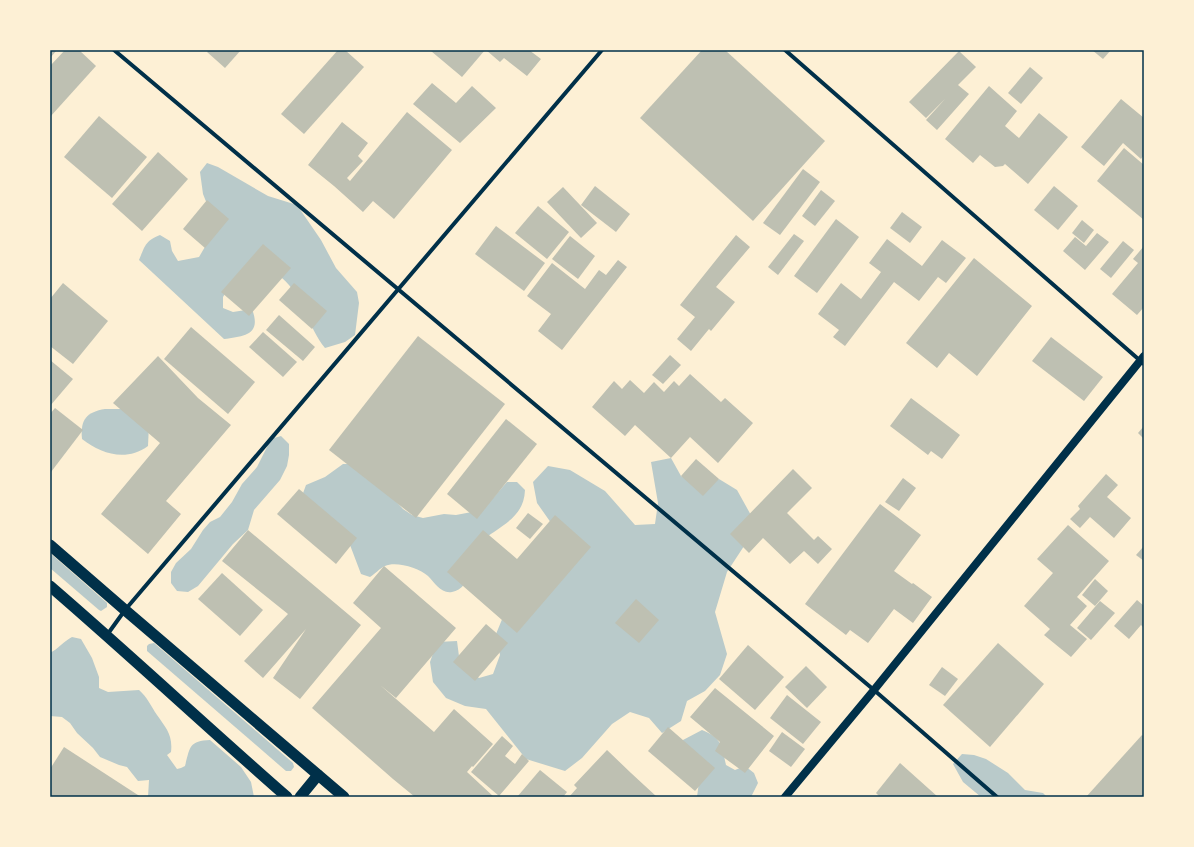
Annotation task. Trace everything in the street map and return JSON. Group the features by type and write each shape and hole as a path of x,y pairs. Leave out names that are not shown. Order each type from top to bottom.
{"highway":[{"path":"50,545 344,797"},
{"path":"50,586 107,635 205,726 287,797"},
{"path":"300,797 318,775"}],"main road":[{"path":"785,797 1143,360"}],"street":[{"path":"114,50 874,690 998,797"},
{"path":"107,635 124,610 602,50"},
{"path":"785,50 1143,360"}],"shaded area":[{"path":"207,163 218,167 268,196 297,205 321,240 336,268 357,292 359,303 355,335 345,342 325,348 314,331 295,294 282,278 229,287 223,297 223,308 233,312 252,309 255,324 249,333 238,337 224,339 139,260 148,242 160,235 170,241 172,251 178,261 199,257 209,240 213,219 203,194 200,172"},
{"path":"105,409 125,409 149,424 148,446 140,451 122,455 97,449 82,439 82,426 86,418 94,412"},
{"path":"281,436 289,444 287,466 280,480 254,510 248,530 233,544 198,586 188,592 177,591 171,583 171,572 176,563 191,549 210,522 220,517 232,502 242,484 257,467 271,439"},
{"path":"671,458 681,476 700,488 719,479 737,490 752,517 748,540 727,572 715,612 727,654 720,675 705,691 687,701 681,721 662,733 649,718 630,712 612,724 582,758 565,771 526,759 486,709 465,706 446,698 433,682 430,662 437,642 457,641 460,664 479,678 493,674 500,655 496,634 503,617 561,537 537,503 533,482 548,466 570,470 605,491 635,525 655,524 658,503 651,462"},
{"path":"343,464 353,464 380,484 403,509 412,515 423,518 444,514 456,515 477,511 493,498 507,482 517,482 525,490 524,498 516,515 485,539 469,578 459,589 448,592 441,590 424,573 407,566 395,564 385,566 370,577 361,574 350,545 302,496 306,485 325,477"},
{"path":"50,553 107,603 107,607 101,611 99,610 50,568"},
{"path":"72,637 81,639 92,658 99,677 99,688 108,692 139,690 144,696 170,736 171,752 167,755 177,769 185,766 190,750 194,744 210,740 241,767 251,782 254,797 148,797 149,780 138,781 127,767 100,757 77,733 70,723 62,717 50,716 50,653"},
{"path":"154,643 293,763 294,767 291,771 286,771 147,651 147,646"},
{"path":"702,730 714,736 720,743 726,765 735,770 745,766 754,773 758,783 751,797 697,797 699,782 677,748 683,740"},
{"path":"962,754 974,755 986,759 1008,773 1025,790 1043,793 1047,797 981,797 963,782 953,764"}],"building":[{"path":"50,50 57,50 50,58"},
{"path":"65,50 79,50 96,66 50,117 50,66"},
{"path":"209,50 241,50 225,68 207,52"},
{"path":"338,50 345,50 364,67 304,134 281,114"},
{"path":"485,50 462,77 431,51"},
{"path":"486,50 529,50 541,59 527,76 504,58 500,62"},
{"path":"702,50 725,50 825,141 753,221 640,118"},
{"path":"1092,50 1111,50 1103,59"},
{"path":"959,51 976,67 958,85 969,94 937,130 926,120 945,99 926,118 909,102"},
{"path":"1030,67 1043,78 1021,104 1008,93"},
{"path":"432,83 456,103 472,86 496,108 460,143 413,104"},
{"path":"989,86 1017,111 1005,126 1019,138 1039,113 1068,137 1028,184 1005,164 1003,166 995,167 980,155 973,163 945,139"},
{"path":"1121,99 1144,118 1144,155 1141,159 1123,143 1104,166 1081,147"},
{"path":"407,112 452,150 394,219 373,201 363,212 308,165 342,122 368,143 358,156 363,161 347,178 350,181"},
{"path":"99,116 147,157 112,198 64,157"},
{"path":"1124,148 1144,165 1144,220 1097,181"},
{"path":"158,152 188,179 142,231 112,204"},
{"path":"803,169 820,182 780,235 763,223"},
{"path":"595,186 630,214 616,232 581,205"},
{"path":"1054,186 1078,206 1058,230 1034,210"},
{"path":"563,187 597,223 581,238 547,202"},
{"path":"821,190 835,201 815,226 802,216"},
{"path":"207,200 229,219 205,248 183,229"},
{"path":"538,206 569,232 547,259 515,233"},
{"path":"902,212 922,227 910,243 890,228"},
{"path":"836,219 859,237 817,293 794,276"},
{"path":"1082,220 1094,230 1084,243 1072,233"},
{"path":"496,226 545,263 524,291 475,254"},
{"path":"1097,233 1109,242 1085,270 1063,251 1075,237 1086,246"},
{"path":"794,234 804,241 778,275 768,267"},
{"path":"736,235 750,247 716,287 735,302 711,331 709,329 691,351 677,339 695,317 680,305"},
{"path":"570,236 595,256 578,279 552,259"},
{"path":"887,239 922,266 942,240 966,258 946,283 938,277 919,301 894,282 845,346 833,337 839,330 818,314 841,283 861,299 881,272 869,263"},
{"path":"1123,241 1134,250 1111,278 1100,269"},
{"path":"263,244 291,268 249,316 221,292"},
{"path":"1144,246 1144,307 1137,315 1112,294 1138,263 1133,259"},
{"path":"974,258 1032,306 977,376 949,353 937,368 906,343"},
{"path":"618,260 627,267 562,350 538,331 551,314 527,296 552,263 585,289 599,270 606,275"},
{"path":"63,283 108,321 73,364 50,346 50,299"},
{"path":"294,283 327,311 312,329 279,300"},
{"path":"279,315 315,347 303,361 266,330"},
{"path":"191,327 255,382 228,414 164,359"},
{"path":"263,332 297,362 283,377 249,347"},
{"path":"418,336 505,404 416,518 329,450"},
{"path":"1051,337 1103,377 1084,401 1032,361"},
{"path":"670,355 681,365 663,384 652,375"},
{"path":"158,356 198,398 231,425 166,501 181,514 148,554 101,514 160,443 113,403"},
{"path":"50,360 73,379 50,406"},
{"path":"690,374 721,402 725,398 753,423 718,463 690,437 671,458 635,425 625,436 592,407 614,381 622,389 630,380 644,393 654,382 664,392 674,381 679,386"},
{"path":"911,398 960,435 942,459 931,451 928,455 890,426"},
{"path":"55,408 83,430 51,472 50,414"},
{"path":"506,419 537,444 477,519 447,494"},
{"path":"1144,426 1144,439 1138,433"},
{"path":"696,459 719,479 703,496 681,476"},
{"path":"793,469 812,488 787,513 814,540 818,536 832,549 818,564 804,551 790,564 763,538 749,553 730,534"},
{"path":"1106,474 1118,485 1107,497 1131,518 1114,538 1090,517 1080,528 1070,519 1080,509 1078,506"},
{"path":"903,478 916,488 899,511 885,502"},
{"path":"299,489 357,538 336,564 277,514"},
{"path":"880,504 921,535 894,571 932,597 913,623 894,609 868,643 850,630 846,635 805,604"},
{"path":"528,513 543,524 530,539 516,528"},
{"path":"555,515 591,547 517,633 447,572 483,530 517,559"},
{"path":"1068,525 1109,561 1077,597 1087,606 1070,625 1087,639 1071,657 1044,635 1050,629 1024,606 1053,573 1037,559"},
{"path":"248,530 361,625 300,699 273,678 306,629 263,678 244,661 288,614 222,561"},
{"path":"1144,546 1144,561 1136,555"},
{"path":"384,566 456,628 396,698 380,685 434,732 454,709 493,744 467,772 494,797 415,797 312,708 381,628 353,603"},
{"path":"222,573 263,610 240,636 198,599"},
{"path":"1095,579 1108,591 1095,606 1082,595"},
{"path":"636,599 659,620 639,643 615,623"},
{"path":"1137,600 1144,606 1144,628 1141,625 1129,639 1114,626"},
{"path":"1100,601 1115,613 1091,640 1077,628"},
{"path":"486,624 508,643 475,681 453,662"},
{"path":"998,643 1044,684 990,747 943,705"},
{"path":"748,645 784,677 755,710 719,679"},
{"path":"806,666 827,687 807,708 785,687"},
{"path":"942,667 958,679 945,696 929,685"},
{"path":"715,688 774,736 745,773 715,751 720,742 690,717"},
{"path":"787,695 821,722 803,744 770,718"},
{"path":"668,727 715,768 695,791 648,751"},
{"path":"782,732 805,749 791,767 769,751"},
{"path":"1142,735 1144,737 1144,797 1086,797"},
{"path":"502,736 513,746 505,756 515,764 522,754 529,761 499,796 471,772"},
{"path":"64,747 141,797 50,797 50,769"},
{"path":"607,750 657,797 569,797 577,788 574,785"},
{"path":"900,763 938,797 880,797 876,793"},
{"path":"540,770 567,792 563,797 517,797"}]}
